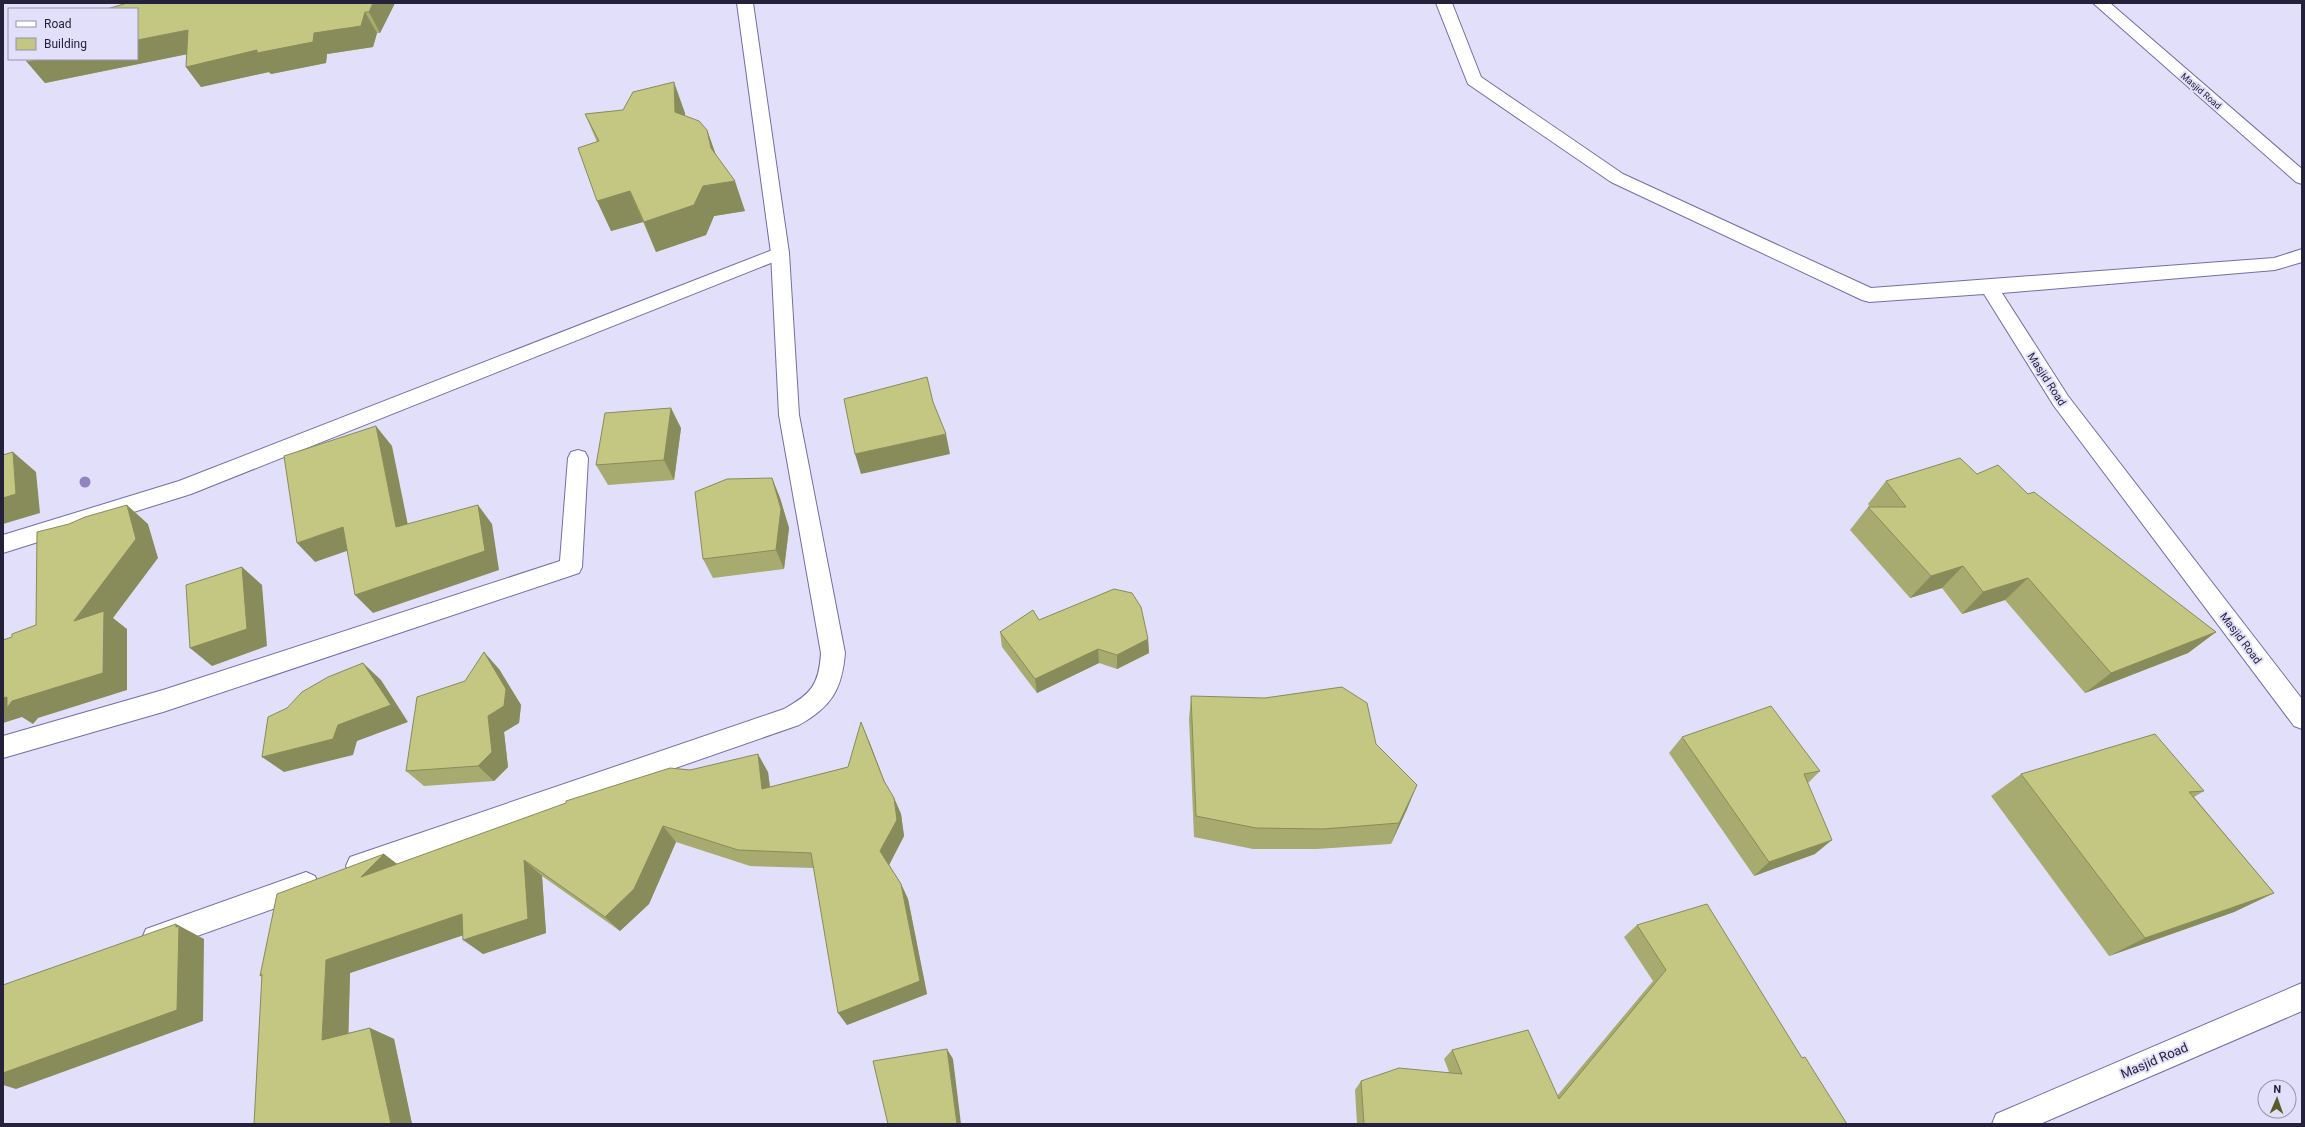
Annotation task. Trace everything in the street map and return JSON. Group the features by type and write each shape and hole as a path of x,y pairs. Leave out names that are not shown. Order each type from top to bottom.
{"street":[{"path":"138,944 791,717 809,707 824,693 832,675 833,653 789,415 780,253 745,3"},
{"path":"1444,3 1474,80 1616,178 1869,295 2275,264 2302,255"},
{"name":"Masjid Road","path":"2100,3 2302,178"},
{"path":"3,544 184,488 780,253"},
{"name":"Masjid Road","path":"1989,287 2061,401 2302,718"},
{"path":"3,747 163,701 571,567 578,458"},
{"name":"Masjid Road","path":"2006,1124 2302,997"}],"building":[{"path":"127,3 373,3 369,12 365,12 361,26 314,33 313,42 257,53 257,50 186,67 188,30 138,40 138,8 110,8"},
{"path":"674,82 675,112 699,121 707,130 711,148 735,181 703,186 694,205 644,222 630,191 597,201 578,148 599,141 585,114 623,110 633,92"},
{"path":"927,377 933,402 946,434 855,454 844,399"},
{"path":"671,408 664,460 596,465 605,413"},
{"path":"376,426 396,527 478,505 485,551 355,595 343,527 297,543 284,456"},
{"path":"13,452 16,494 3,498 3,455"},
{"path":"1960,458 1977,474 1998,465 2028,494 2034,492 2216,632 2111,673 2028,578 1983,592 1963,566 1931,576 1868,507 1906,507 1886,481"},
{"path":"772,478 781,509 776,550 703,559 695,492 727,479"},
{"path":"127,505 136,539 74,621 104,611 103,673 12,701 7,708 7,697 3,698 3,640 12,637 12,634 36,625 37,532 69,524 85,517"},
{"path":"242,567 247,629 190,648 186,585"},
{"path":"1114,589 1132,593 1141,607 1148,639 1117,655 1098,649 1035,679 1000,632 1033,610 1039,620"},
{"path":"484,652 506,689 504,706 488,716 492,752 478,766 406,771 417,697 465,681"},
{"path":"363,663 391,705 338,725 333,739 262,757 268,717 287,708 302,692 328,677"},
{"path":"1342,687 1367,703 1376,744 1417,785 1399,823 1323,829 1256,828 1196,816 1191,696 1265,698"},
{"path":"1771,706 1820,771 1804,774 1832,840 1769,862 1682,737"},
{"path":"861,722 884,781 894,798 897,820 880,851 901,884 920,981 838,1013 811,853 738,850 663,826 634,889 605,917 524,860 528,919 463,940 462,914 326,960 322,1040 370,1028 391,1124 254,1124 262,974 260,976 277,894 384,854 361,877 566,803 566,801 670,768 690,770 758,754 762,789 848,767"},
{"path":"2155,734 2204,791 2189,792 2274,893 2145,938 2021,774"},
{"path":"1707,904 1802,1058 1805,1057 1847,1124 1364,1124 1361,1081 1399,1068 1462,1074 1452,1050 1528,1030 1559,1099 1666,970 1637,925"},
{"path":"176,924 176,927 179,926 177,1010 3,1073 3,985"},
{"path":"947,1049 957,1124 888,1124 873,1061"}]}
